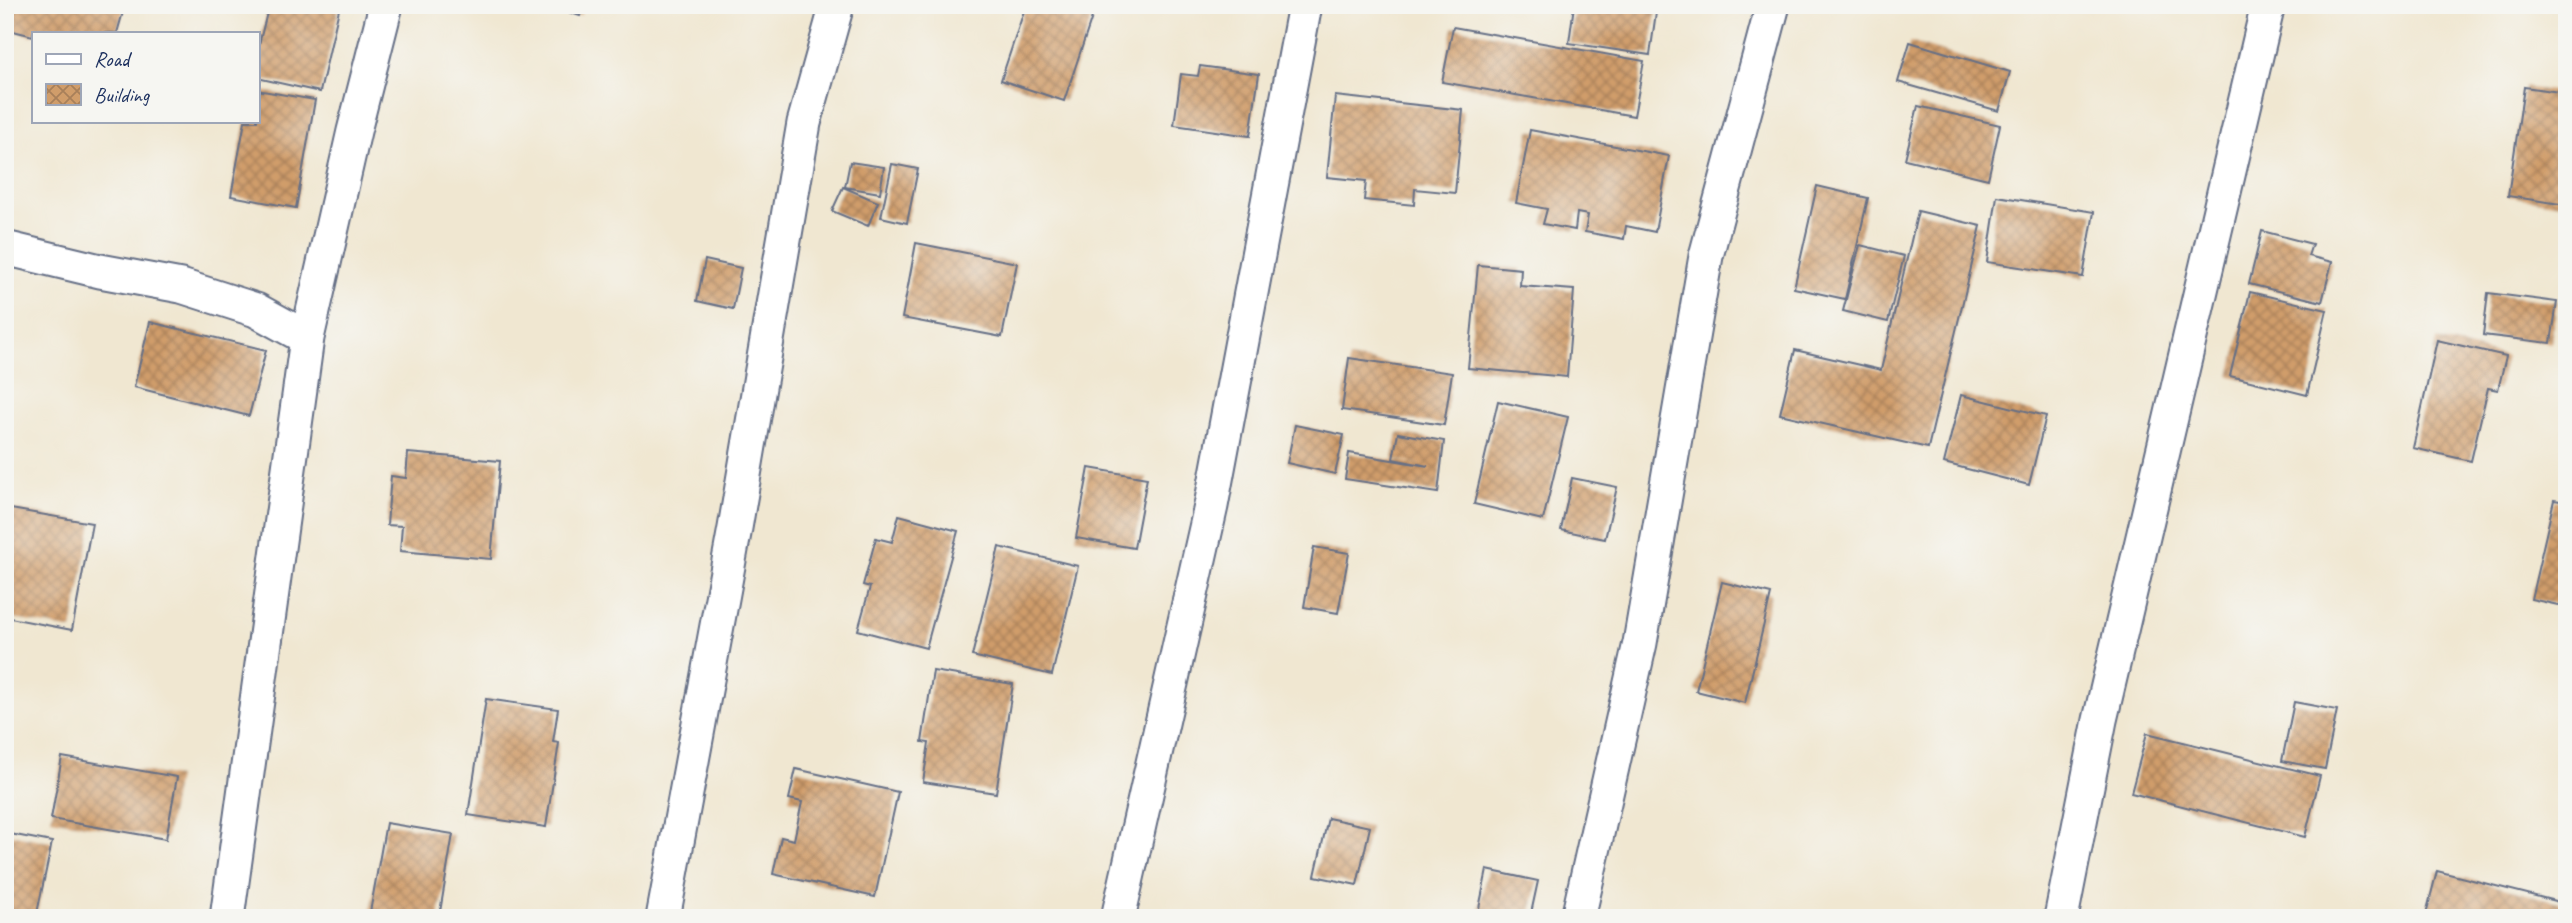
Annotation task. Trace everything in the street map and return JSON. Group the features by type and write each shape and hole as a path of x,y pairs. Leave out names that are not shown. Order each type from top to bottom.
{"street":[{"path":"227,918 307,338 354,131 387,5"},
{"path":"663,918 736,528 804,123 837,5"},
{"path":"1118,918 1212,506 1305,5"},
{"path":"1578,918 1640,643 1706,256 1773,5"},
{"path":"2062,918 2100,720 2268,5"},
{"path":"5,248 100,271 181,286 256,310 307,338"}],"building":[{"path":"7,5 125,5 117,32 32,32 32,36 5,29"},
{"path":"269,5 340,5 320,92 259,78 259,44"},
{"path":"546,5 584,5 580,16"},
{"path":"1026,5 1096,5 1064,101 1001,80"},
{"path":"1252,5 1275,5 1274,11"},
{"path":"1574,5 1657,5 1650,55 1569,43"},
{"path":"1453,27 1644,61 1634,116 1442,82"},
{"path":"1910,42 2010,72 1999,111 1898,82"},
{"path":"1200,66 1259,74 1250,136 1174,125 1181,74 1198,76"},
{"path":"2524,87 2567,93 2567,205 2508,196"},
{"path":"259,90 315,100 296,208 231,196 245,122 259,122"},
{"path":"1335,96 1463,110 1455,193 1415,189 1414,205 1364,200 1366,181 1327,177"},
{"path":"1918,106 2000,125 1988,179 1905,159"},
{"path":"1530,130 1669,156 1655,232 1626,226 1624,239 1585,232 1588,215 1577,213 1575,230 1543,224 1547,209 1516,203"},
{"path":"850,162 884,167 880,193 845,187"},
{"path":"892,164 918,169 907,223 881,217"},
{"path":"1817,186 1868,198 1845,299 1794,288"},
{"path":"843,187 878,202 868,226 832,211"},
{"path":"1997,196 2094,212 2083,277 1987,262"},
{"path":"1918,211 1981,226 1928,448 1780,414 1795,350 1881,370"},
{"path":"2262,231 2312,244 2308,256 2332,262 2322,302 2249,284"},
{"path":"916,243 1017,263 1002,337 902,318"},
{"path":"1860,245 1904,256 1888,322 1843,311"},
{"path":"705,260 741,268 733,309 697,301"},
{"path":"1478,265 1521,269 1520,286 1574,290 1567,377 1468,368"},
{"path":"2250,292 2327,310 2307,395 2230,376"},
{"path":"2488,293 2557,302 2551,343 2483,335"},
{"path":"150,322 266,350 249,416 134,387"},
{"path":"2437,340 2506,356 2498,390 2488,388 2471,461 2413,448"},
{"path":"1349,358 1452,373 1444,425 1342,410"},
{"path":"2567,379 2567,398 2562,397"},
{"path":"1961,395 2046,416 2029,485 1944,463"},
{"path":"1498,401 1568,417 1543,520 1474,504"},
{"path":"1295,425 1344,435 1335,474 1287,463"},
{"path":"1398,433 1444,441 1438,493 1345,479 1349,453 1428,466 1393,459"},
{"path":"408,453 500,461 491,559 400,551 402,526 387,525 391,476 406,478"},
{"path":"1089,468 1147,478 1134,548 1076,538"},
{"path":"1572,478 1617,487 1605,539 1561,530"},
{"path":"2554,500 2567,502 2567,607 2531,599"},
{"path":"5,508 92,523 72,630 5,617"},
{"path":"899,515 958,531 926,648 858,630 870,587 863,585 876,538 892,542"},
{"path":"999,547 1078,566 1052,675 972,656"},
{"path":"1314,547 1349,553 1338,613 1304,607"},
{"path":"1722,582 1771,594 1745,703 1696,691"},
{"path":"933,671 1013,684 996,793 923,782 929,743 922,742"},
{"path":"486,699 558,709 553,742 559,743 546,827 468,815"},
{"path":"2294,702 2337,710 2325,769 2282,761"},
{"path":"2147,733 2320,776 2305,837 2131,793"},
{"path":"62,757 177,777 166,839 51,819"},
{"path":"796,769 898,792 875,897 773,874 781,837 794,840 802,802 789,799"},
{"path":"1328,818 1370,827 1357,885 1315,876"},
{"path":"386,823 453,834 439,918 369,918"},
{"path":"5,833 52,842 36,918 5,918"},
{"path":"1487,870 1538,881 1530,918 1477,918"},
{"path":"2437,871 2567,904 2567,918 2425,918"}]}
